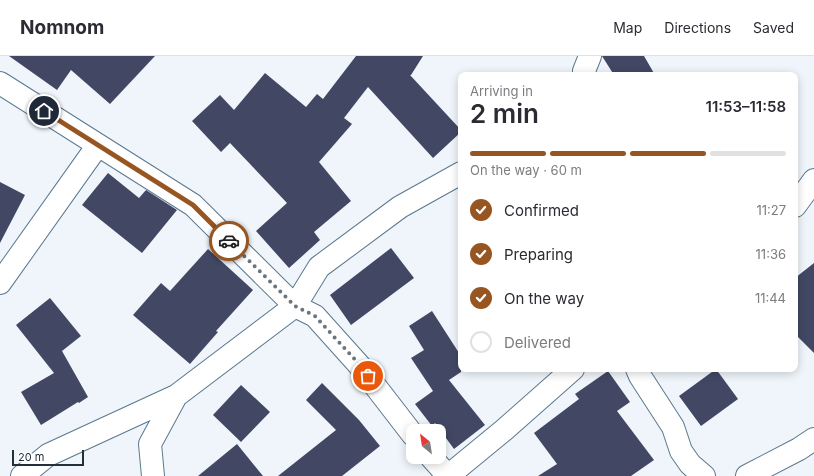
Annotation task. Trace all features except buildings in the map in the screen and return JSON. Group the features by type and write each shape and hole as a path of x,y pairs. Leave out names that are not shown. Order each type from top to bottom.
{"street":[{"path":"0,83 193,205 295,306 315,316 359,364 406,426"},
{"path":"0,283 98,145"},
{"path":"22,476 48,455 176,396 295,306 319,267 400,207 458,175"},
{"path":"798,202 814,180"},
{"path":"437,464 448,476 504,430 570,372"},
{"path":"638,372 673,427 682,451 690,464 704,476"},
{"path":"153,476 150,444 176,396"},
{"path":"747,476 799,450 814,439"}],"way so far":[{"path":"229,241 295,306 315,316 368,376"}],"route":[{"path":"44,111 193,205 229,241"}]}
